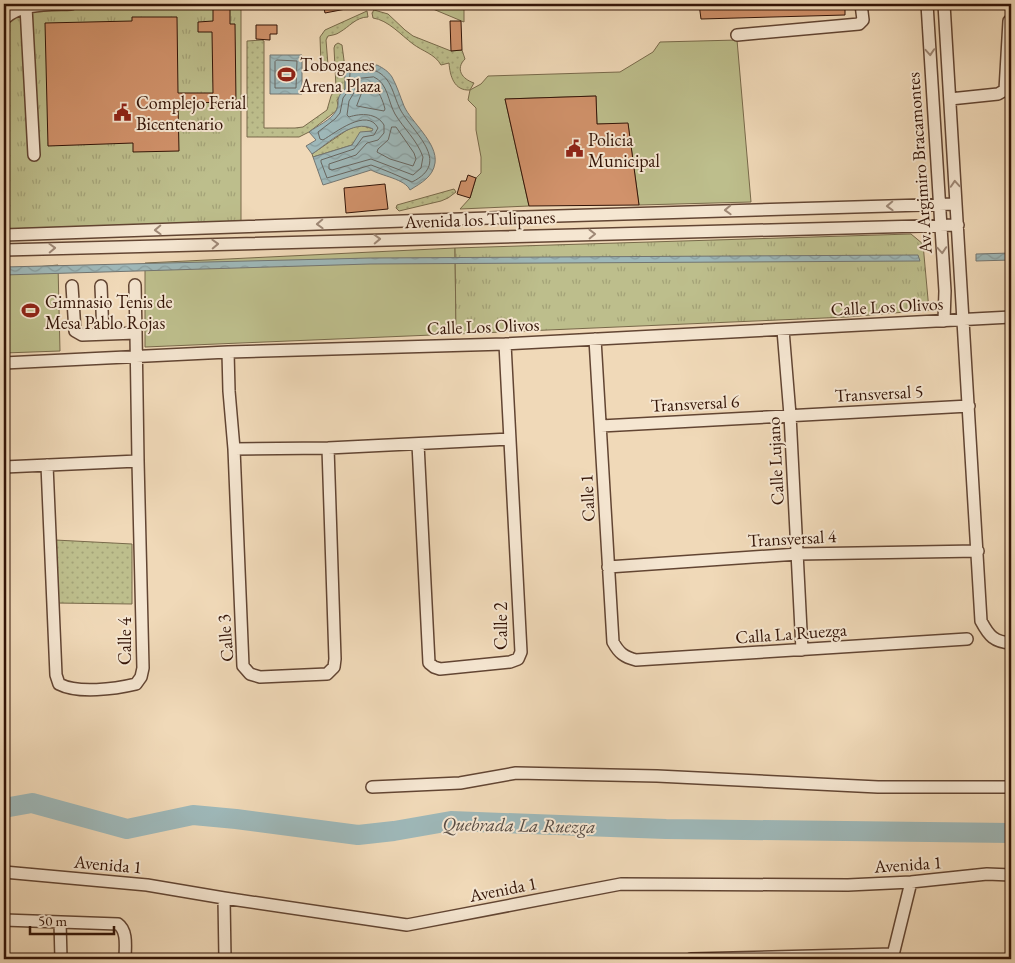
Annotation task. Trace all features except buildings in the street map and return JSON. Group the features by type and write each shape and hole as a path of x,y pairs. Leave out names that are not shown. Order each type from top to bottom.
{"street":[{"path":"4,19 10,14 26,7 71,4"},
{"path":"737,35 859,24 863,20 862,4"},
{"name":"Av. Argimiro Bracamontes","path":"927,4 945,292 944,321"},
{"path":"944,4 981,621 988,633 1000,642 1011,643"},
{"path":"26,7 34,155"},
{"path":"950,99 998,94 1005,90 1009,21"},
{"name":"Avenida los Tulipanes","path":"4,236 956,204"},
{"path":"557,216 557,234"},
{"name":"Avenida los Tulipanes","path":"4,250 557,234 958,225"},
{"name":"Calle 4","path":"47,465 56,675 58,684 66,688 78,690 136,684 141,677 143,668 135,285"},
{"path":"72,286 75,331 82,335 136,333"},
{"path":"101,286 103,334"},
{"name":"Calle Los Olivos","path":"4,363 228,352 505,344 1011,317"},
{"name":"Calle Lujano","path":"783,330 790,415 802,650"},
{"name":"Calle 1","path":"595,339 613,642 619,653"},
{"name":"Calle 2","path":"418,444 429,663 440,669 510,662 518,659 521,652 505,344"},
{"name":"Calle 3","path":"228,352 243,666 250,674 260,677 327,674 334,667 328,448"},
{"name":"Transversal 5","path":"790,415 969,406"},
{"name":"Transversal 6","path":"601,426 790,415"},
{"path":"234,449 328,448 510,439"},
{"path":"4,467 138,462"},
{"name":"Transversal 4","path":"608,567 798,554 978,550"},
{"name":"Calla La Ruezga","path":"619,653 626,658 636,660 967,639"},
{"path":"372,787 460,783 516,773 657,776 878,788 1011,788"},
{"name":"Avenida 1","path":"4,872 148,885 224,898 407,924 625,884 848,885 911,882 987,874 1011,875"},
{"path":"691,959 893,956 911,882"},
{"path":"224,898 225,959"},
{"path":"4,920 118,924 124,932 125,959"},
{"path":"60,922 60,959"}],"green space":[{"name":"Complejo Ferial Bicentenario","path":"4,4 241,4 241,221 4,229"},
{"path":"421,4 464,4 464,22"},
{"path":"374,10 388,14 413,36 451,51 462,50 465,59 460,70 466,79 474,83 470,90 460,88 454,82 450,73 449,63 441,65 435,58 389,25 373,18 372,13"},
{"path":"367,11 368,17 364,17 338,33 328,36 326,40 328,65 325,68 321,65 320,37 325,30"},
{"path":"737,40 751,202 639,205 628,124 597,124 596,96 505,99 529,206 460,209 470,198 476,178 481,173 481,157 476,130 476,108 468,100 470,90 481,84 488,76 620,72 653,52 660,42"},
{"path":"247,41 264,41 264,128 303,127 327,110 336,87 334,48 338,43 342,45 345,89 337,100 338,106 336,111 309,132 299,137 247,137"},
{"path":"359,125 374,129 360,135 352,145 313,157 312,154 347,130"},
{"path":"454,189 456,192 441,201 399,211 396,208 397,205"},
{"path":"911,234 923,244 929,310 847,317 456,334 455,248"},
{"path":"455,248 456,334 145,347 145,263"},
{"name":"Gimnasio Tenis de Mesa Pablo Rojas","path":"58,265 60,351 4,353 4,270"},
{"path":"55,540 132,544 132,604 55,603"}],"water":[{"name":"Toboganes Arena Plaza","path":"270,55 302,55 302,94 270,94"},
{"path":"377,65 392,77 407,112 428,140 435,155 434,168 426,179 410,190 398,180 371,170 323,185 313,157 352,145 360,132 372,131 373,129 365,126 349,129 333,138 312,154 306,146 316,140 309,132 327,120 336,111 340,95 345,89 345,68"},
{"path":"1011,253 1011,260 976,261 976,254"},
{"path":"918,255 920,261 370,264 4,275 4,267 370,258"}],"waterway":[{"name":"Quebrada La Ruezga","path":"4,808 32,803 127,829 193,815 358,835 451,821 666,829 1011,833"}],"place":[{"name":"Toboganes Arena Plaza","path":"286,74"},
{"name":"Complejo Ferial Bicentenario","path":"122,112"},
{"name":"Policia Municipal","path":"574,149"},
{"name":"Gimnasio Tenis de Mesa Pablo Rojas","path":"31,311"}]}
